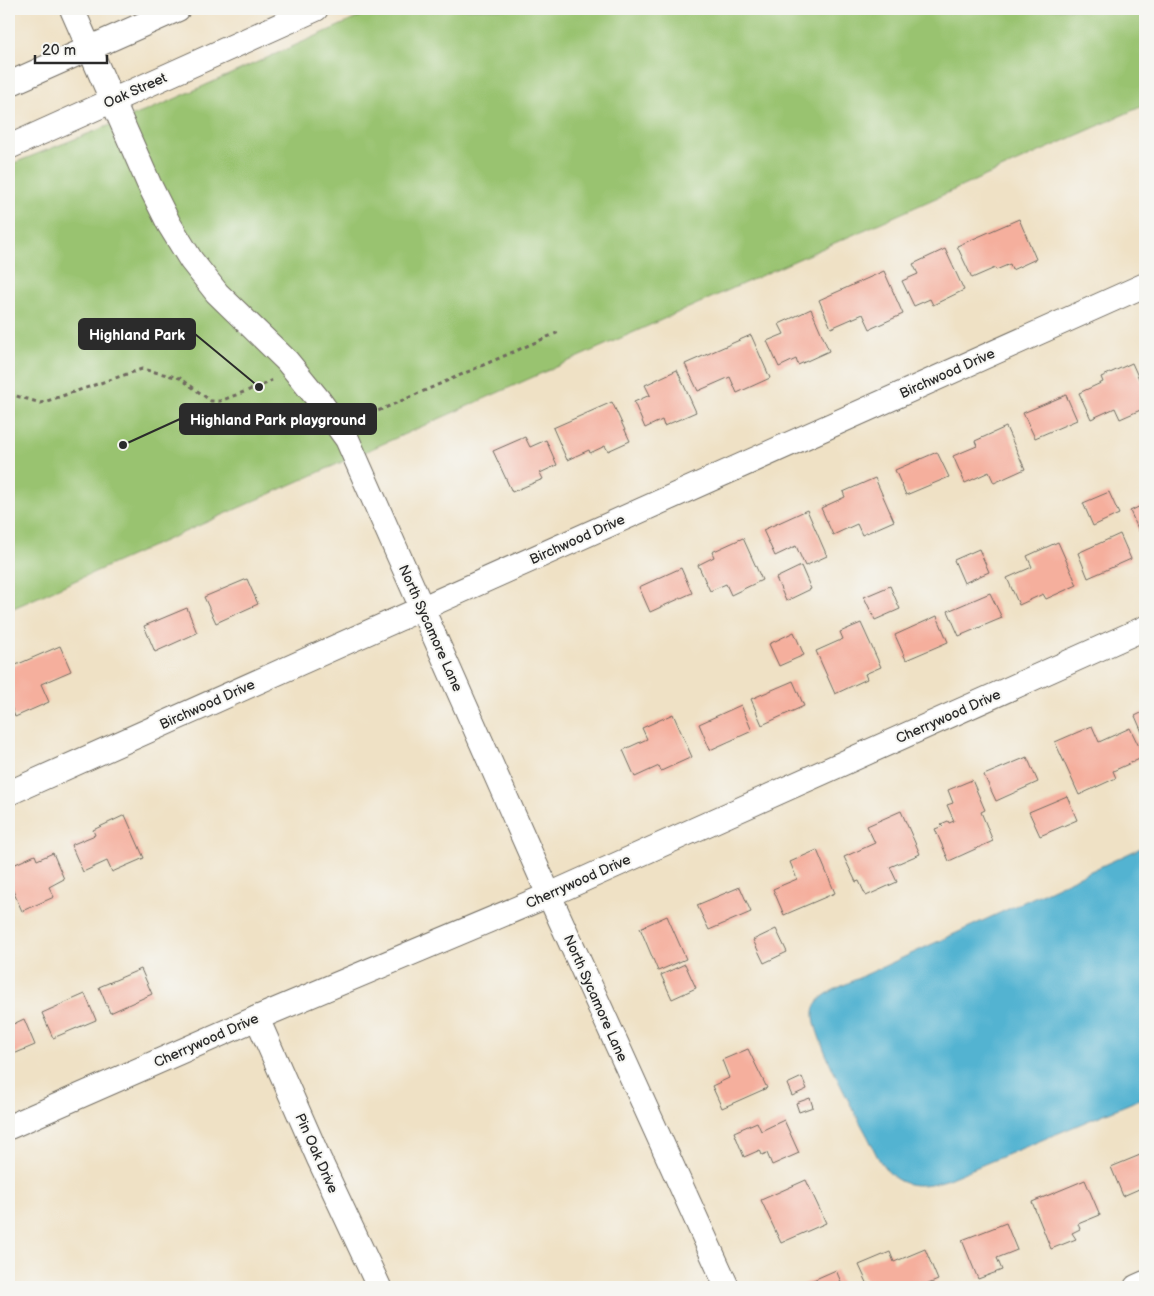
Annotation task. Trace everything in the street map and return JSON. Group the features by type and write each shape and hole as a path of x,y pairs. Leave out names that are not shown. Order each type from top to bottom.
{"street":[{"name":"North Sycamore Lane","path":"72,9 148,184 191,260 217,293 287,361 347,439 549,895 727,1287"},
{"path":"9,84 178,9"},
{"name":"Oak Street","path":"9,147 316,9"},
{"name":"Birchwood Drive","path":"9,793 1145,285"},
{"name":"Cherrywood Drive","path":"9,1127 257,1018 549,895 1145,628"},
{"name":"Pin Oak Drive","path":"257,1018 319,1160 379,1287"},
{"path":"1136,1287 1145,1283"}],"path":[{"path":"370,414 559,332"},
{"path":"9,394 41,403 142,369 180,378 210,401 220,401 264,384 276,377"}],"green space":[{"path":"377,9 1145,9 1145,105 9,610 9,165 161,105"}],"water":[{"path":"1145,846 1145,1097 946,1180 914,1185 895,1178 878,1158 819,1038 814,1012 819,1001 828,993 850,982"}],"building":[{"path":"1019,219 1036,259 1012,270 1010,264 972,278 957,246"},
{"path":"945,249 964,290 933,305 930,299 914,306 902,281 918,274 913,264"},
{"path":"884,271 903,314 870,329 863,314 831,328 819,300"},
{"path":"811,309 829,351 798,365 796,359 779,367 767,341 784,334 779,324"},
{"path":"751,335 770,378 737,393 730,377 698,391 685,364"},
{"path":"1132,363 1145,392 1145,408 1120,419 1115,408 1091,419 1079,393 1103,382 1101,377"},
{"path":"677,370 696,412 664,426 662,420 645,428 634,402 650,395 645,385"},
{"path":"1066,395 1077,420 1035,438 1023,413"},
{"path":"612,402 630,441 608,451 605,446 590,453 589,450 567,460 553,428"},
{"path":"1006,427 1025,469 994,483 989,472 965,483 953,456 977,446 975,441"},
{"path":"525,437 530,447 546,440 557,465 540,473 543,479 512,492 493,451"},
{"path":"937,452 949,477 906,495 895,470"},
{"path":"875,478 894,521 862,535 857,524 833,535 821,508 845,497 843,492"},
{"path":"1109,492 1119,514 1093,526 1083,503"},
{"path":"1145,504 1145,544 1130,511"},
{"path":"807,510 827,556 805,566 796,546 775,556 763,530"},
{"path":"1120,534 1131,559 1088,578 1078,553"},
{"path":"743,538 762,580 731,595 726,584 710,591 698,565 714,557 712,552"},
{"path":"1058,542 1077,585 1046,599 1043,594 1019,605 1007,578 1032,567 1027,556"},
{"path":"979,549 989,572 964,583 954,560"},
{"path":"801,566 811,589 786,601 776,578"},
{"path":"681,568 692,593 650,612 639,587"},
{"path":"247,579 258,604 216,623 204,597"},
{"path":"890,586 900,609 875,620 864,597"},
{"path":"990,593 1002,618 959,636 948,611"},
{"path":"187,608 197,633 155,652 144,626"},
{"path":"937,616 948,642 906,660 895,635"},
{"path":"861,623 881,667 865,674 867,679 835,694 816,651 843,639 840,632"},
{"path":"794,632 804,655 779,666 769,644"},
{"path":"60,646 71,671 41,684 49,702 15,717 9,701 9,668"},
{"path":"793,681 804,706 762,725 751,699"},
{"path":"741,705 752,731 710,750 699,724"},
{"path":"1145,711 1145,739 1135,716"},
{"path":"673,714 692,757 661,771 659,766 635,777 623,750 647,739 642,728"},
{"path":"1092,726 1099,742 1130,728 1144,757 1113,771 1116,778 1079,795 1055,742"},
{"path":"1027,757 1038,782 996,801 984,775"},
{"path":"972,780 985,810 981,812 993,841 949,861 935,829 943,826 941,824 948,821 949,823 954,821 947,805 953,803 948,790"},
{"path":"1067,796 1077,820 1040,836 1029,812"},
{"path":"901,811 920,854 890,867 897,882 866,896 859,881 856,882 844,857 875,843 867,826"},
{"path":"125,815 144,858 112,872 107,861 83,872 71,845 95,835 93,830"},
{"path":"817,850 835,893 784,915 773,889 797,879 790,862"},
{"path":"53,853 64,879 49,887 54,897 22,911 9,882 9,867 35,855 37,860"},
{"path":"740,887 751,912 709,930 697,905"},
{"path":"667,916 686,959 658,971 640,928"},
{"path":"776,929 787,952 764,963 753,940"},
{"path":"685,964 696,988 672,999 661,975"},
{"path":"141,969 152,994 110,1013 99,987"},
{"path":"85,994 96,1020 53,1038 42,1013"},
{"path":"24,1019 35,1045 9,1056 9,1026"},
{"path":"748,1049 767,1088 722,1108 712,1086 729,1078 722,1060"},
{"path":"802,1077 807,1089 792,1096 787,1084"},
{"path":"810,1098 813,1107 799,1112 796,1103"},
{"path":"784,1120 799,1153 772,1165 767,1153 762,1155 760,1150 744,1157 734,1132 757,1122 761,1131"},
{"path":"1145,1153 1145,1189 1140,1191 1139,1189 1123,1196 1111,1167"},
{"path":"806,1180 826,1223 781,1243 761,1200"},
{"path":"1085,1180 1100,1215 1078,1224 1080,1229 1072,1233 1076,1239 1051,1249 1032,1202"},
{"path":"1006,1223 1017,1250 997,1258 1002,1270 978,1279 962,1240"},
{"path":"925,1249 938,1280 921,1287 869,1287 859,1265 890,1252 894,1262"},
{"path":"836,1270 843,1287 803,1287 802,1285"}],"place":[{"name":"Highland Park","path":"259,387"},
{"name":"Highland Park playground","path":"123,445"}]}
